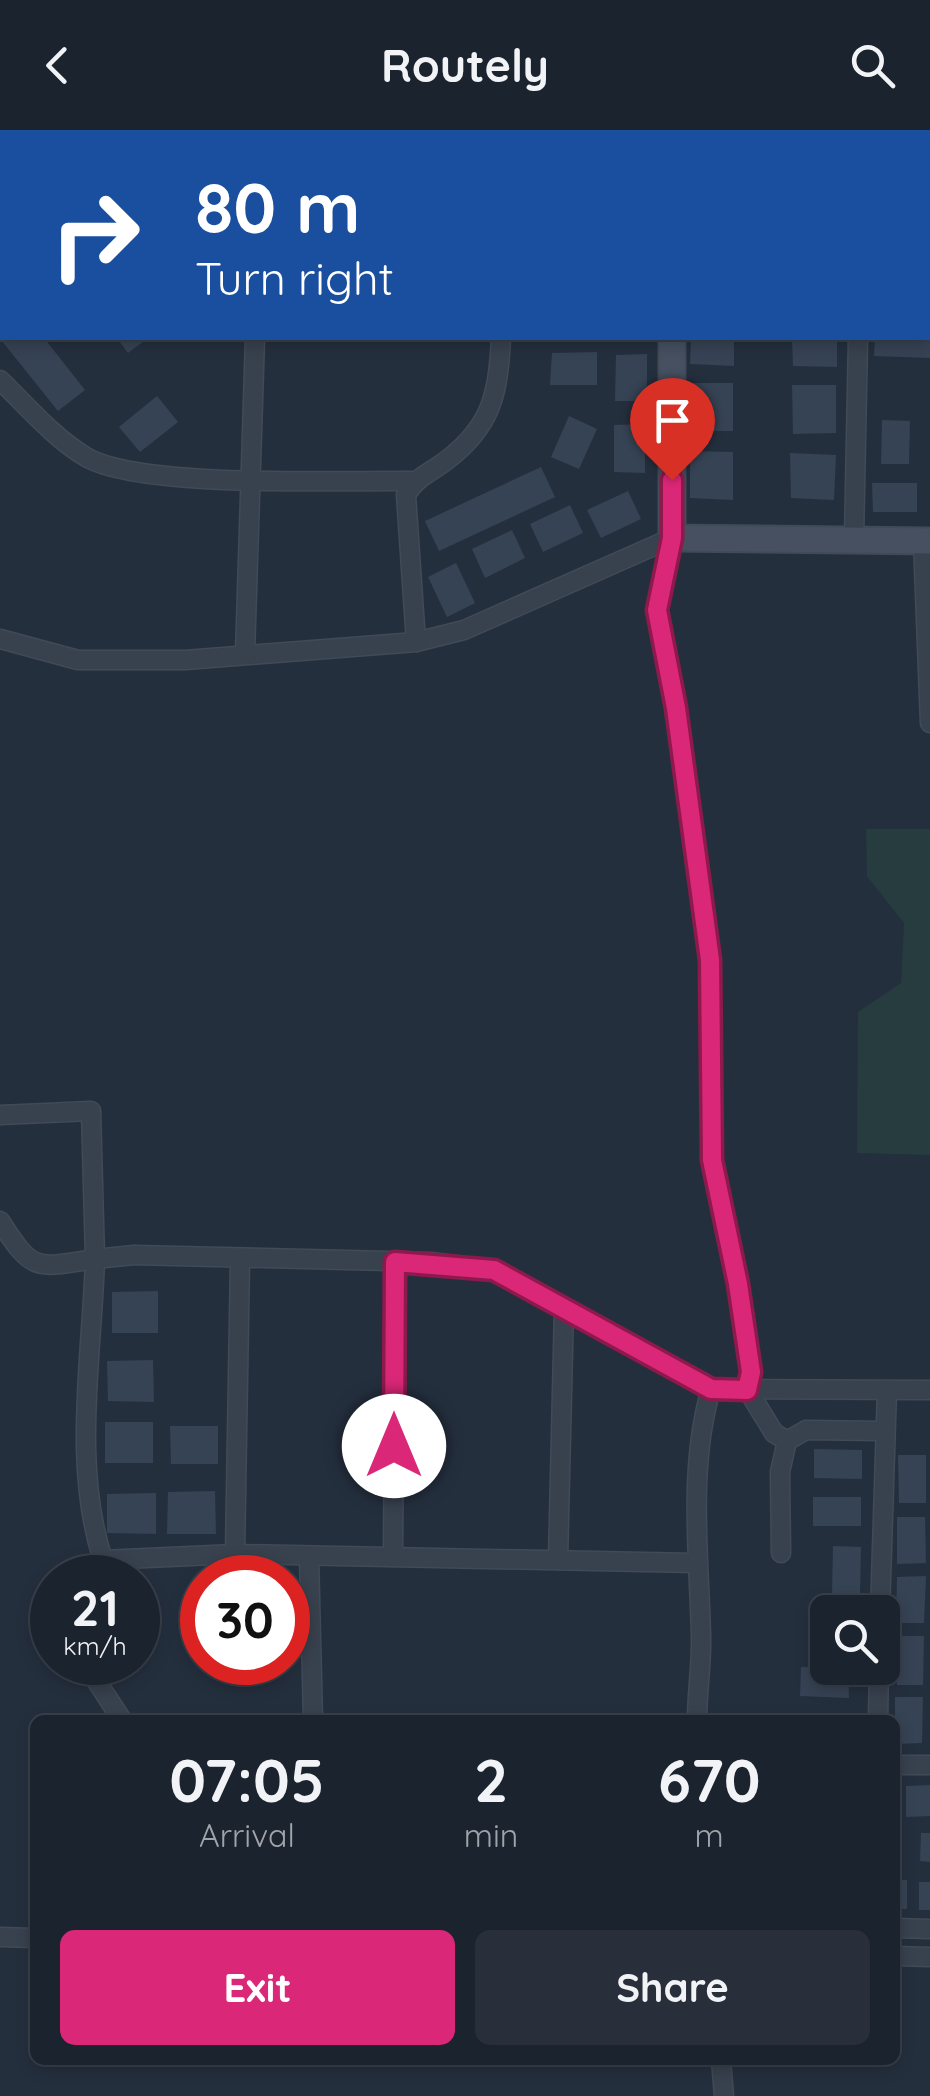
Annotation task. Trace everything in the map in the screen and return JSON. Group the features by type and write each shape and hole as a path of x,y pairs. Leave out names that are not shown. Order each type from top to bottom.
{"street":[{"path":"245,654 256,340"},
{"path":"416,642 406,496 414,480 471,439 486,416 498,393 500,340"},
{"path":"672,340 672,538 657,610 676,708 710,960 712,1160 738,1284 751,1372 747,1390 774,1433 786,1441"},
{"path":"854,540 858,340"},
{"path":"0,380 87,458 118,469 253,479 414,480"},
{"path":"0,638 78,660 185,660 416,642 464,630 672,538 927,541 930,724"},
{"path":"0,1116 91,1111 95,1259 86,1452 92,1528 99,1555"},
{"path":"0,1222 23,1258 41,1265 134,1255 395,1262 494,1270 711,1389 930,1390"},
{"path":"235,1554 240,1259"},
{"path":"393,1557 395,1262"},
{"path":"558,1560 564,1308"},
{"path":"697,1715 701,1638 695,1563 704,1413 711,1389"},
{"path":"880,1595 882,1431 887,1390"},
{"path":"786,1441 806,1430 882,1431"},
{"path":"781,1554 780,1472 786,1441"},
{"path":"160,1562 235,1554 272,1555"},
{"path":"310,1556 695,1563"},
{"path":"310,1597 313,1715"},
{"path":"99,1685 119,1715"},
{"path":"878,1715 879,1685"},
{"path":"900,1765 930,1765"},
{"path":"900,1928 930,1929"},
{"path":"0,1937 30,1938"},
{"path":"900,1956 930,1956"},
{"path":"721,2065 724,2096"}],"green space":[{"path":"866,829 930,829 930,1155 857,1153 858,1012 901,983 904,923 867,876"}],"building":[{"path":"46,340 85,390 58,411 2,341"},
{"path":"118,340 145,340 128,353"},
{"path":"691,340 734,340 734,366 690,364"},
{"path":"792,340 837,340 837,367 793,366"},
{"path":"875,340 930,340 930,358 874,356"},
{"path":"597,352 597,385 550,385 552,353"},
{"path":"647,354 647,401 615,401 616,355"},
{"path":"690,383 733,383 733,431 689,431"},
{"path":"792,385 836,385 836,433 793,434"},
{"path":"157,396 178,422 140,452 119,427"},
{"path":"569,416 597,429 579,469 551,457"},
{"path":"882,420 910,421 909,464 881,464"},
{"path":"645,424 645,473 614,472 614,425"},
{"path":"690,451 733,452 733,500 690,498"},
{"path":"790,453 836,455 834,500 791,498"},
{"path":"541,467 555,497 439,551 425,521"},
{"path":"872,483 917,483 917,512 873,512"},
{"path":"628,491 641,519 601,538 587,510"},
{"path":"570,505 583,533 543,552 530,524"},
{"path":"512,530 525,558 485,578 472,549"},
{"path":"456,563 475,603 447,617 428,577"},
{"path":"158,1291 158,1333 112,1333 112,1292"},
{"path":"153,1360 154,1402 108,1401 107,1361"},
{"path":"105,1422 153,1422 153,1463 105,1463"},
{"path":"170,1426 218,1426 218,1464 171,1464"},
{"path":"814,1449 862,1450 862,1479 814,1478"},
{"path":"898,1455 926,1455 926,1503 899,1503"},
{"path":"215,1491 216,1534 167,1534 168,1492"},
{"path":"156,1493 156,1534 107,1533 107,1494"},
{"path":"813,1497 861,1497 861,1526 813,1526"},
{"path":"897,1517 925,1517 926,1563 897,1564"},
{"path":"833,1546 861,1547 860,1595 832,1595"},
{"path":"926,1576 924,1623 900,1623 897,1577"},
{"path":"900,1636 924,1636 923,1685 900,1685"},
{"path":"801,1667 810,1667 810,1685 849,1685 849,1698 800,1696"},
{"path":"895,1697 923,1697 922,1743 900,1744 900,1715 895,1715"},
{"path":"811,1713 858,1714 858,1715"},
{"path":"930,1785 930,1816 906,1817 906,1786"},
{"path":"921,1833 930,1833 930,1862 920,1861"},
{"path":"900,1880 907,1880 907,1909 900,1909"},
{"path":"919,1882 930,1882 930,1910 919,1910"}],"route":[{"path":"394,1446 395,1262 494,1270 711,1389 747,1390 751,1372 738,1284 712,1160 710,960 676,708 657,610 672,538 672,480"}]}
